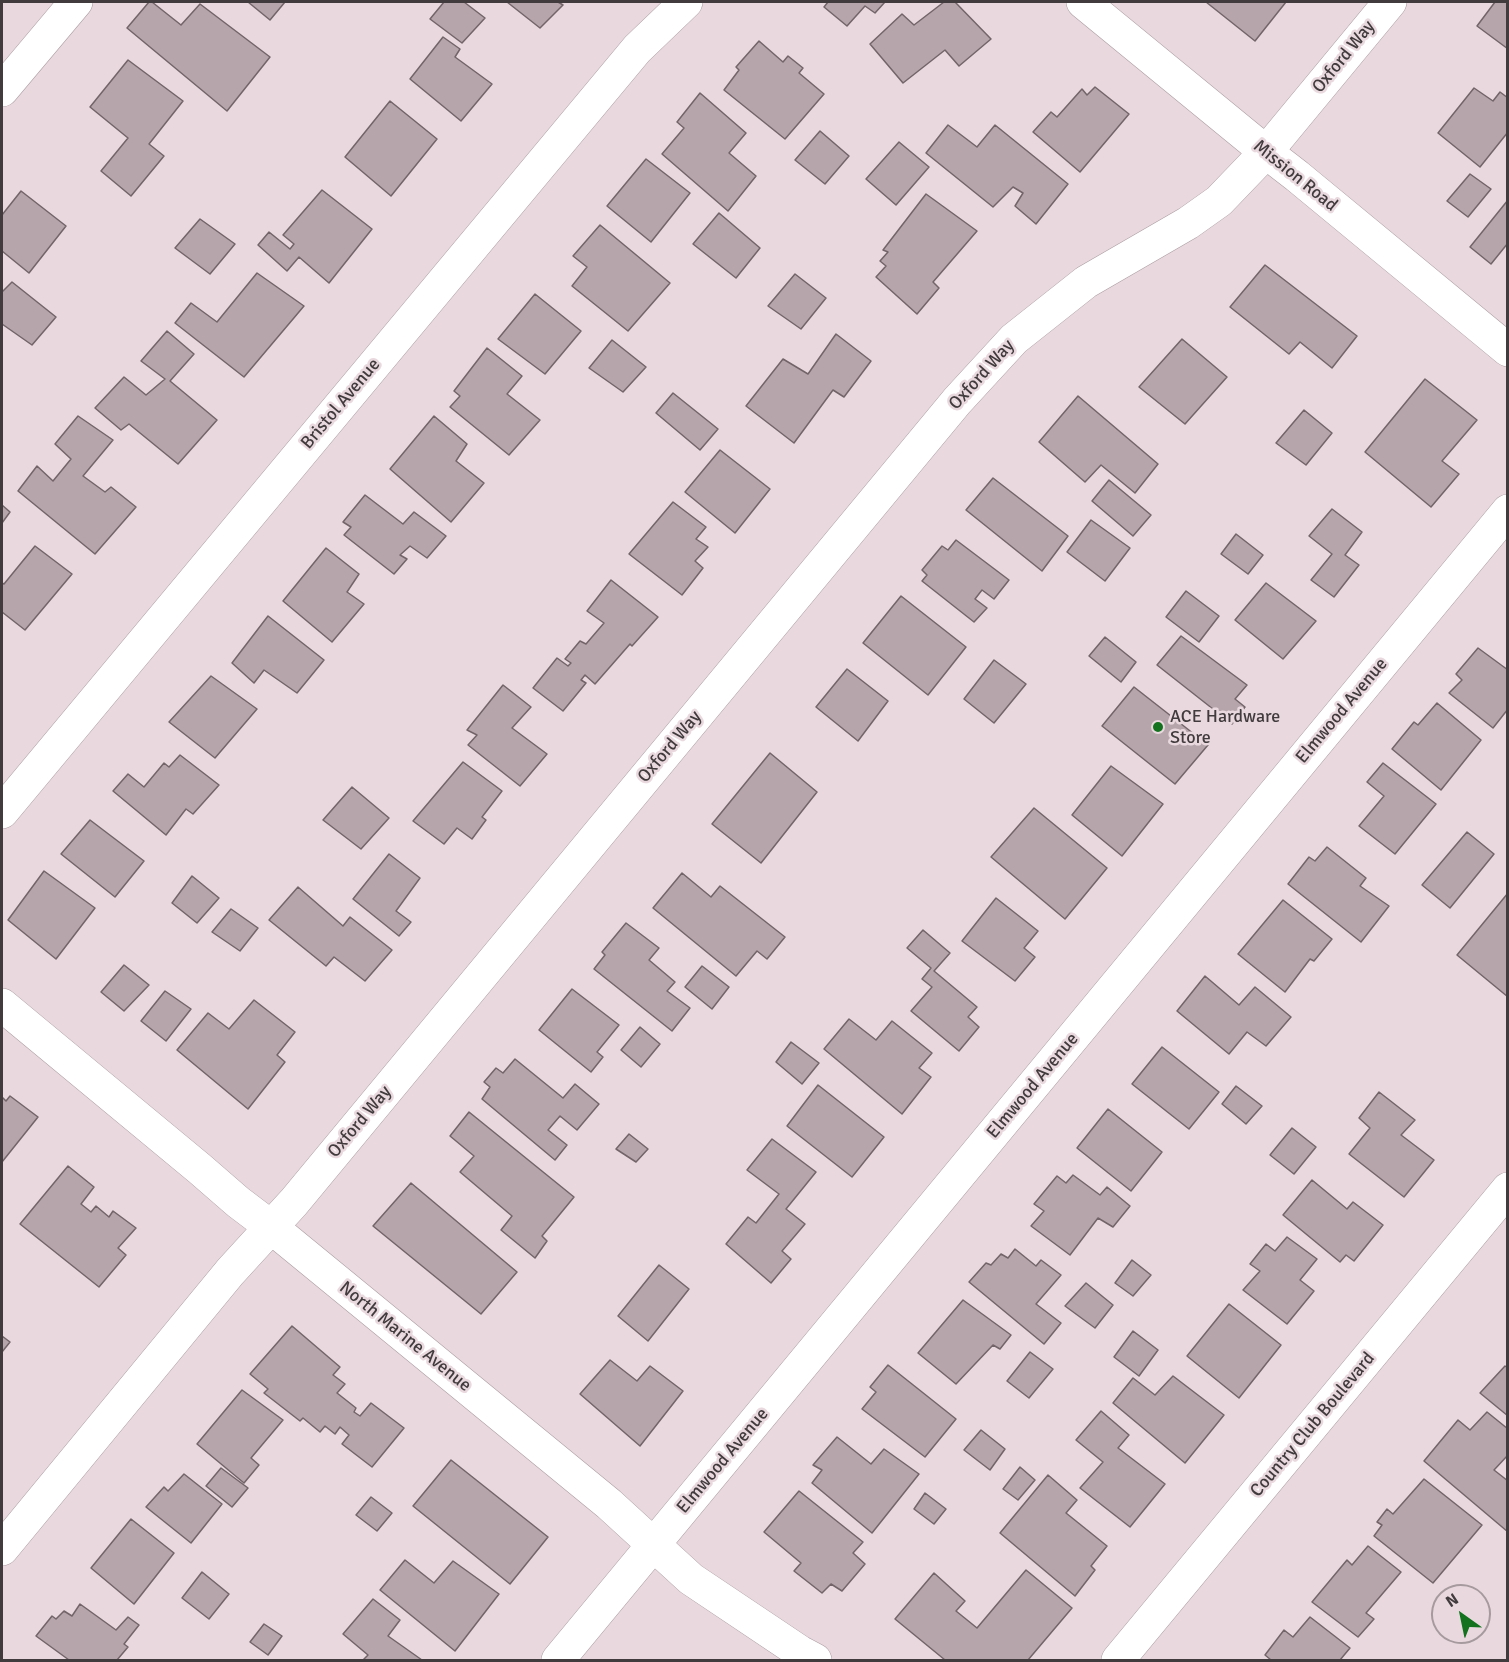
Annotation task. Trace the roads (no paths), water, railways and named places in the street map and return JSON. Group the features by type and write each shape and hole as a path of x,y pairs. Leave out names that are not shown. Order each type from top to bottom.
{"street":[{"path":"2,90 76,2"},
{"name":"Bristol Avenue","path":"2,812 637,49 686,2"},
{"name":"Mission Road","path":"1083,2 1508,350"},
{"name":"Oxford Way","path":"2,1549 222,1281 302,1193 957,401 1014,339 1086,282 1188,224 1219,201 1266,152 1390,2"},
{"name":"Elmwood Avenue","path":"558,1660 1508,511"},
{"name":"North Marine Avenue","path":"2,1005 238,1202 609,1504 691,1579 800,1652 816,1660"},
{"name":"Country Club Boulevard","path":"1118,1660 1508,1189"}],"place":[{"name":"ACE Hardware Store","path":"1158,727"}]}
